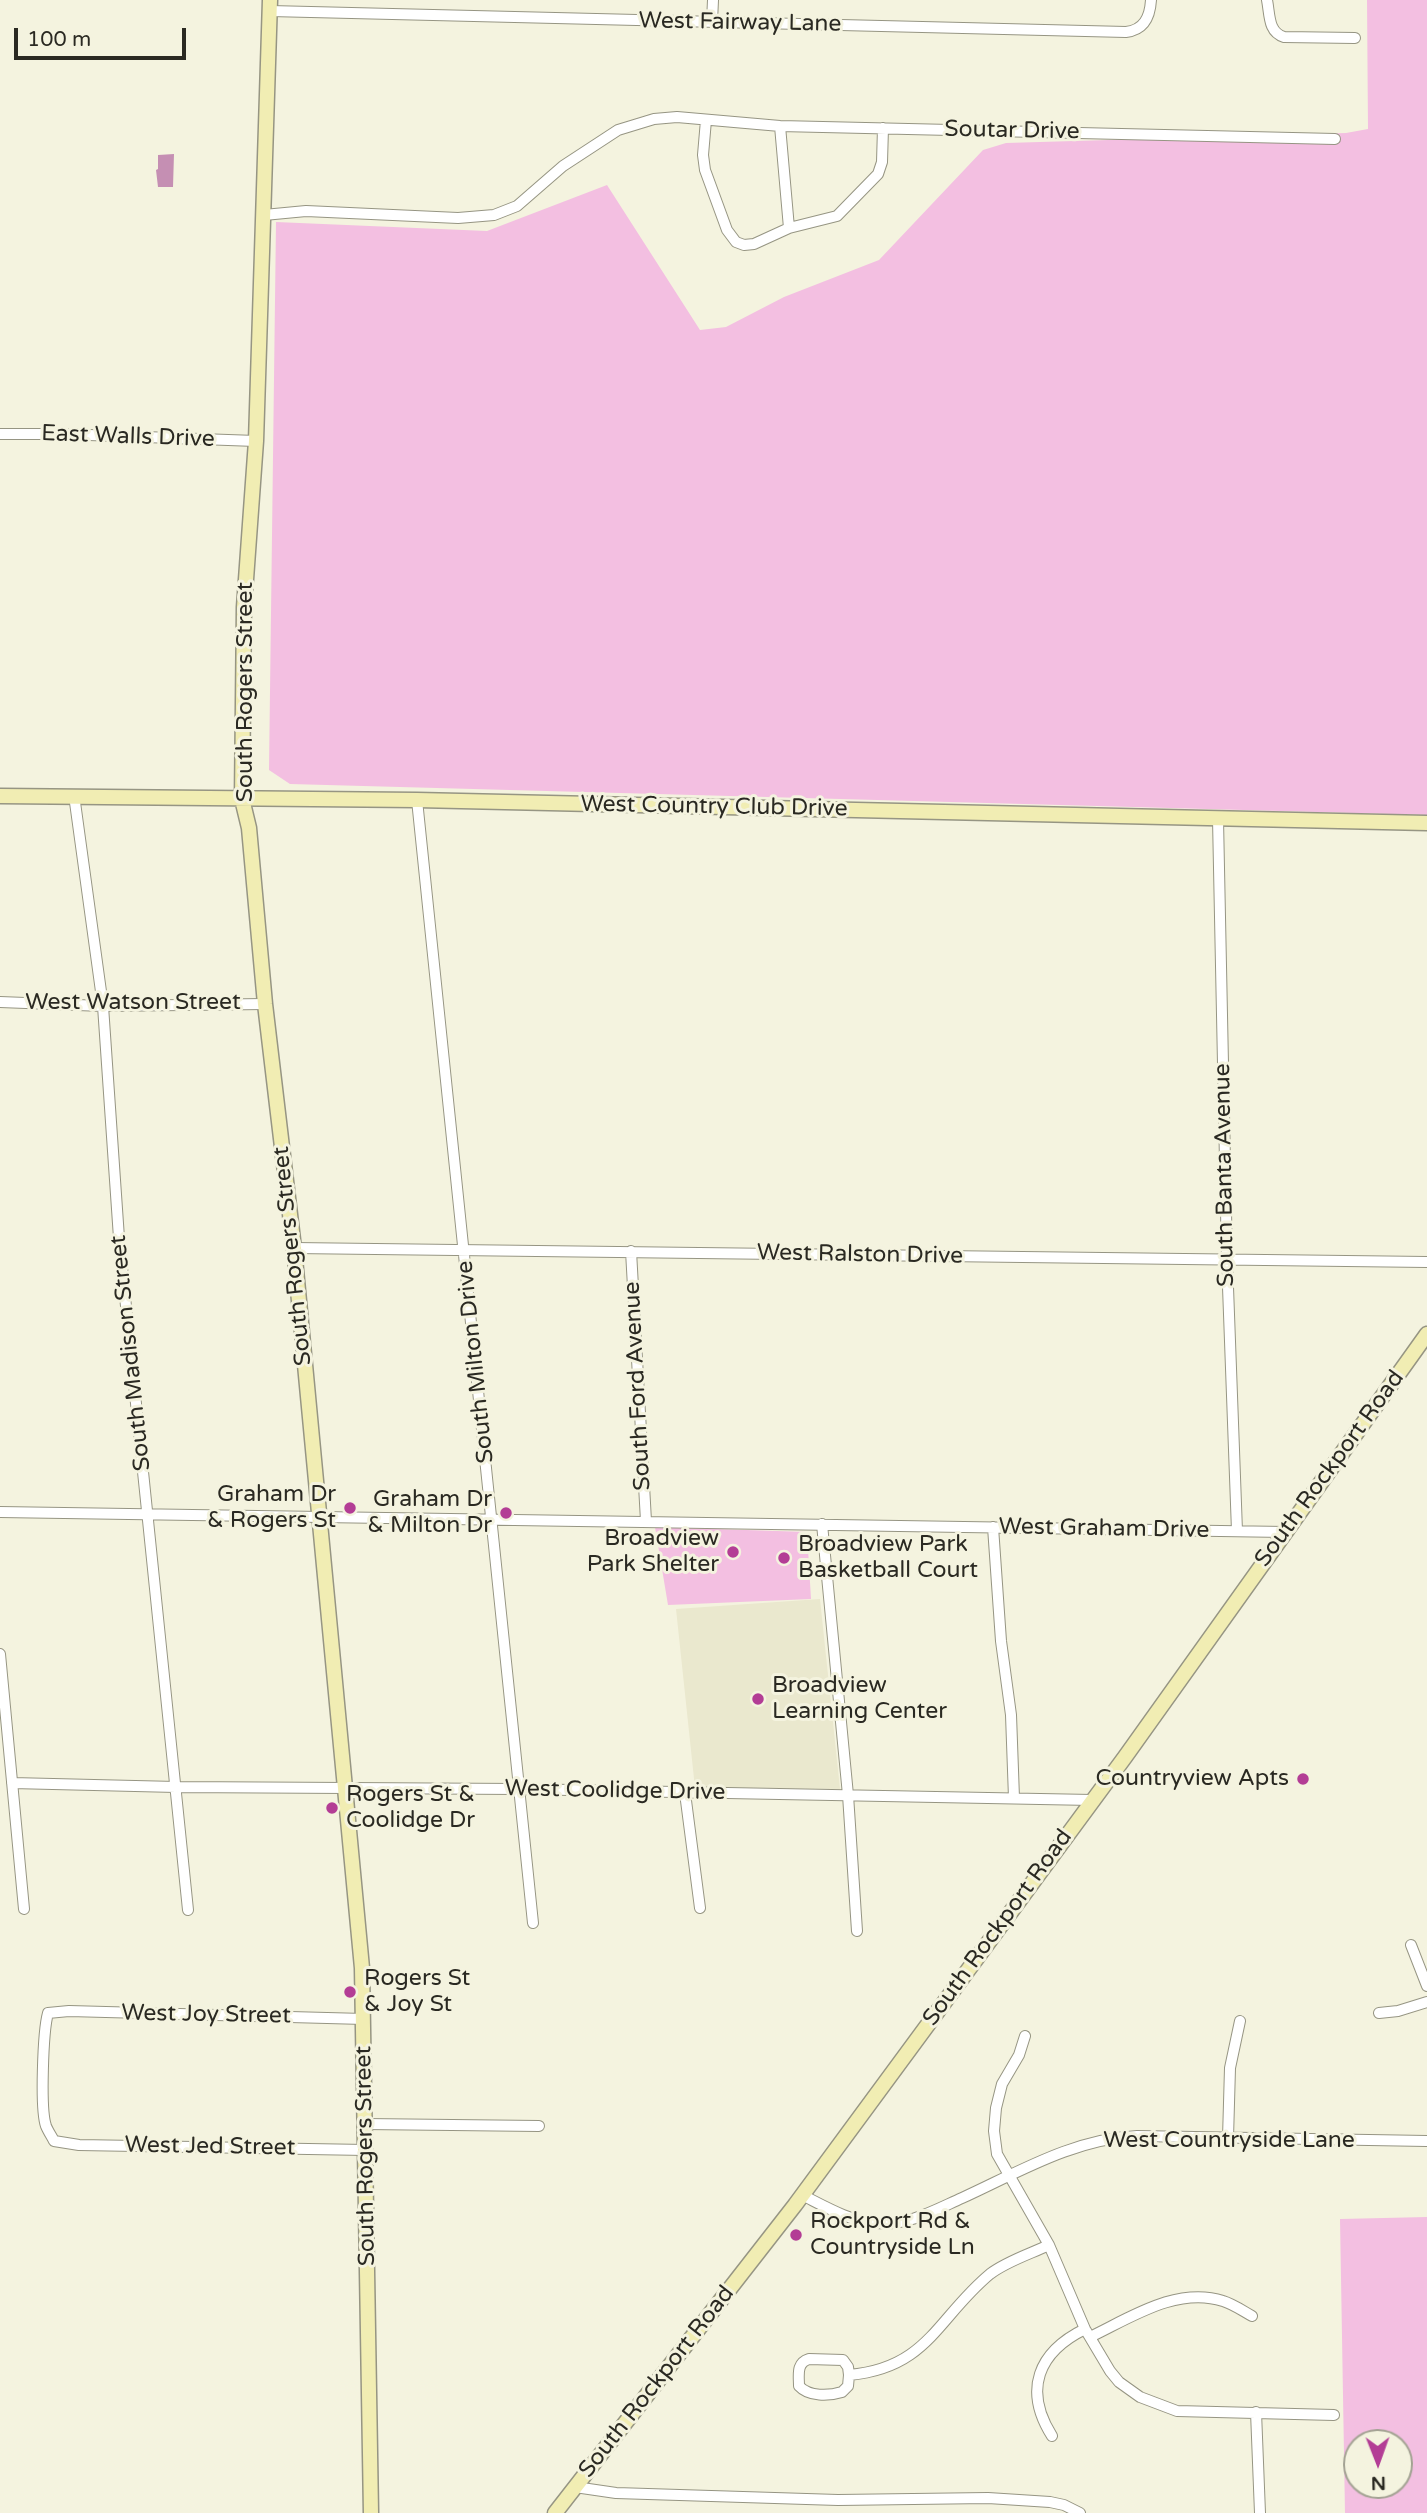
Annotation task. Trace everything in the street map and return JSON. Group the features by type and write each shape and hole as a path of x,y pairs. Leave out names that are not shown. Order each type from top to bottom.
{"street":[{"path":"712,22 713,0"},
{"name":"West Fairway Lane","path":"270,5 712,22 1126,32 1144,24 1151,9 1151,0"},
{"path":"1267,0 1273,31 1277,35 1356,38"},
{"name":"South Rogers Street","path":"270,5 256,441 244,607 242,799 249,828 265,1004 294,1248 362,1968 371,2513"},
{"name":"Soutar Drive","path":"264,215 306,211 472,218 494,215 517,205 564,166 618,130 654,119 677,117 780,126 1335,139"},
{"path":"706,120 704,163 727,230 736,242 744,245 754,244 789,228 833,219 878,174 882,162 883,128"},
{"path":"780,126 789,228"},
{"name":"East Walls Drive","path":"0,434 61,433 256,441"},
{"name":"South Madison Street","path":"74,795 103,1006 119,1238 188,1910"},
{"name":"West Country Club Drive","path":"0,796 418,800 1427,823"},
{"name":"South Milton Drive","path":"418,800 533,1923"},
{"name":"South Banta Avenue","path":"1218,819 1227,1260 1237,1531"},
{"name":"West Watson Street","path":"0,1002 103,1006 265,1004"},
{"name":"West Ralston Drive","path":"294,1248 1427,1262"},
{"name":"South Ford Avenue","path":"631,1251 646,1521"},
{"name":"South Rockport Road","path":"555,2513 802,2195 1092,1800 1427,1334"},
{"name":"West Graham Drive","path":"0,1512 1285,1532"},
{"path":"822,1524 848,1795 857,1931"},
{"path":"993,1527 1001,1641 1011,1715 1014,1798"},
{"path":"0,1654 24,1909"},
{"name":"West Coolidge Drive","path":"12,1783 1092,1800"},
{"path":"685,1793 700,1908"},
{"path":"1411,1945 1427,1986"},
{"path":"1379,2012 1398,2011 1427,2002"},
{"name":"West Joy Street","path":"54,2141 46,2126 44,2106 44,2026 48,2013 69,2011 364,2019"},
{"path":"1228,2138 1230,2068 1240,2021"},
{"path":"1025,2036 1019,2055 1002,2084 994,2118 997,2154 1049,2245 1102,2360 1119,2382 1150,2402 1177,2411 1334,2415"},
{"path":"365,2124 539,2126"},
{"name":"West Countryside Lane","path":"802,2195 855,2220 892,2223 920,2217 1066,2149 1098,2140 1137,2136 1427,2141"},
{"name":"West Jed Street","path":"54,2141 79,2145 366,2150"},
{"path":"849,2375 871,2373 891,2367 907,2358 927,2341 992,2273 1049,2245"},
{"path":"1052,2436 1038,2409 1040,2374 1055,2349 1068,2337 1088,2333 1157,2306 1193,2297 1225,2301 1252,2316"},
{"path":"804,2360 843,2360 849,2375 848,2386 837,2394 811,2394 799,2386 799,2368 804,2360"},
{"path":"1256,2412 1260,2513"},
{"path":"575,2487 616,2493 838,2500 988,2498 1050,2502 1080,2513"}],"shaded area":[{"path":"1367,0 1427,0 1427,815 290,784 269,770 276,222 487,231 607,185 700,330 726,327 784,297 879,260 983,150 1006,143 1346,133 1368,129"},
{"path":"174,154 173,187 158,187 158,155"},
{"path":"655,1527 807,1532 811,1599 668,1605"},
{"name":"Broadview Learning Center","path":"820,1599 840,1789 695,1788 676,1609"},
{"path":"1427,2217 1427,2513 1345,2513 1345,2499 1413,2499 1413,2429 1344,2429 1340,2219"}],"place":[{"name":"Graham Dr & Rogers St","path":"350,1508"},
{"name":"Graham Dr & Milton Dr","path":"506,1513"},
{"name":"Broadview Park Shelter","path":"733,1552"},
{"name":"Broadview Park Basketball Court","path":"784,1558"},
{"name":"Broadview Learning Center","path":"758,1699"},
{"name":"Countryview Apts","path":"1303,1779"},
{"name":"Rogers St & Coolidge Dr","path":"332,1808"},
{"name":"Rogers St & Joy St","path":"350,1992"},
{"name":"Rockport Rd & Countryside Ln","path":"796,2235"}]}
